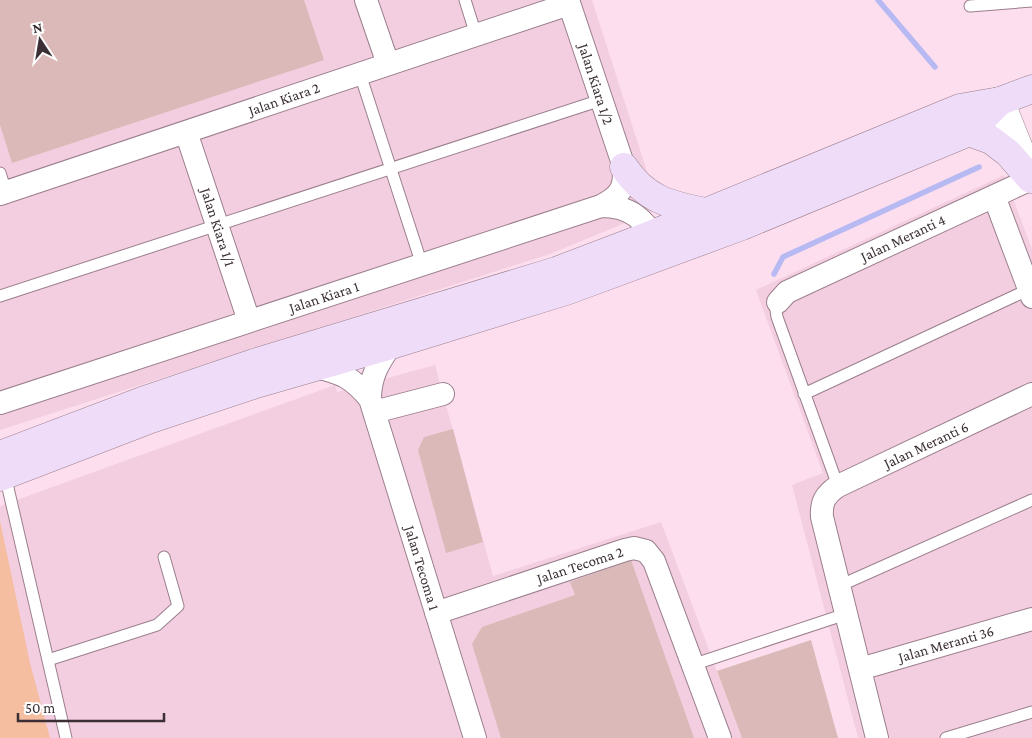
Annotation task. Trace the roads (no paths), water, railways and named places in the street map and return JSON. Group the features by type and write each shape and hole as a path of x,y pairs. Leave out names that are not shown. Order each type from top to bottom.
{"main road":[{"path":"1,467 256,384 566,291 660,244 706,212 960,108 1000,101 1032,89"},
{"path":"1,467 142,401 254,363 556,271 759,219 969,132 1000,101"},
{"path":"969,132 992,140 1008,153 1031,181"},
{"path":"624,167 633,181 658,199 675,206 706,212"}],"street":[{"path":"366,0 388,64"},
{"name":"Jalan Kiara 2","path":"2,187 186,132 476,35 568,2"},
{"name":"Jalan Kiara 1/2","path":"568,2 624,167"},
{"path":"1000,101 1031,181"},
{"name":"Jalan Kiara 1/1","path":"186,132 249,321"},
{"name":"Jalan Kiara 1","path":"0,403 601,206 618,195 622,187 624,167"},
{"name":"Jalan Meranti 4","path":"778,302 786,292 994,196 1031,181"},
{"path":"994,196 1031,292"},
{"path":"601,206 614,206 637,215 660,244"},
{"path":"372,406 370,385 373,373 391,345"},
{"path":"316,367 338,372 350,378 359,386 372,406"},
{"path":"372,406 443,394"},
{"name":"Jalan Meranti 6","path":"831,493 1032,394"},
{"name":"Jalan Tecoma 1","path":"372,406 475,738"},
{"path":"831,493 822,517 877,738"},
{"name":"Jalan Tecoma 2","path":"436,613 625,550 640,549 646,551 654,561 720,738"},
{"name":"Jalan Meranti 36","path":"860,669 1032,619"}],"lane":[{"path":"465,0 476,35"},
{"path":"970,6 1032,1"},
{"path":"360,74 422,265"},
{"path":"0,296 601,100"},
{"path":"804,394 1031,292"},
{"path":"778,302 777,317 804,394 831,493"},
{"path":"1,467 66,738"},
{"path":"839,586 1032,500"},
{"path":"48,660 157,625 164,619 178,606 164,556"},
{"path":"692,665 846,614"},
{"path":"946,738 1032,712"}],"waterway":[{"path":"878,0 935,67"},
{"path":"774,274 783,257 979,167"}]}
